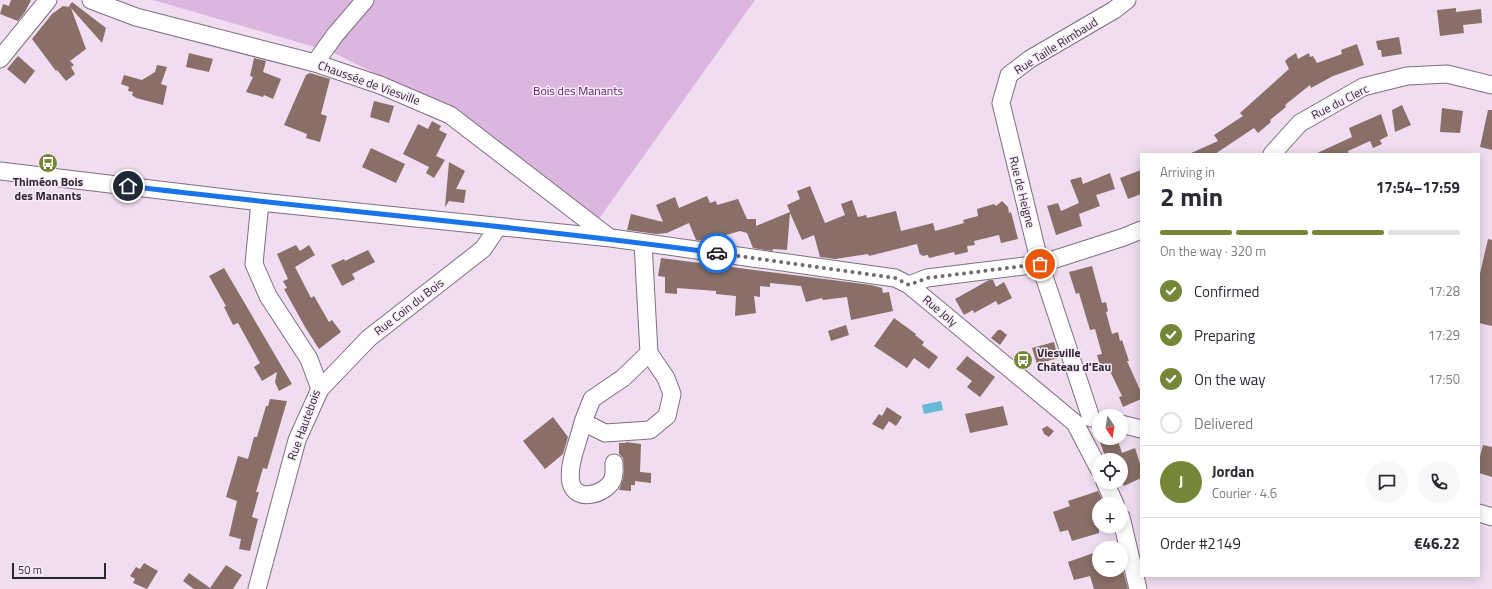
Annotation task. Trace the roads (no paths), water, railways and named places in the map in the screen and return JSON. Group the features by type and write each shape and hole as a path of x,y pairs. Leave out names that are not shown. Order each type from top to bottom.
{"street":[{"path":"0,59 48,0"},
{"name":"Chaussée de Viesville","path":"91,0 136,17 315,63 380,85 450,115 611,238"},
{"path":"315,63 335,35 365,0"},
{"name":"Rue Taille Rimbaud","path":"1001,104 1009,75 1030,59 1114,10 1127,0"},
{"name":"Rue du Clerc","path":"1273,153 1300,123 1363,87 1407,76 1447,74 1492,85"},
{"name":"Rue de Heigne","path":"1001,104 1040,264 1088,420"},
{"name":"Rue Joly","path":"2,167 260,202 611,238 895,278 909,285 1088,420"},
{"name":"Rue Hautebois","path":"257,589 297,440 320,389 309,358 268,296 254,264 260,202"},
{"name":"Rue Coin du Bois","path":"320,389 369,338 483,249 498,227"},
{"path":"909,285 927,278 1040,264 1140,230"},
{"path":"583,422 605,433 650,430 667,416 672,394 666,378 649,354 644,243"},
{"path":"614,463 614,474 611,482 606,488 594,494 584,495 576,491 572,485 571,474 583,422 592,399 623,378 649,354"},
{"path":"1088,420 1095,453"},
{"path":"1128,426 1140,429"},
{"path":"1480,513 1492,517"},
{"path":"1125,533 1138,589"}],"water":[{"path":"941,401 943,410 924,414 922,405"}],"place":[{"name":"Thiméon Bois des Manants","path":"48,163"},
{"name":"Viesville Château d'Eau","path":"1023,360"}],"park label":[{"name":"Bois des Manants","path":"578,91"}]}
